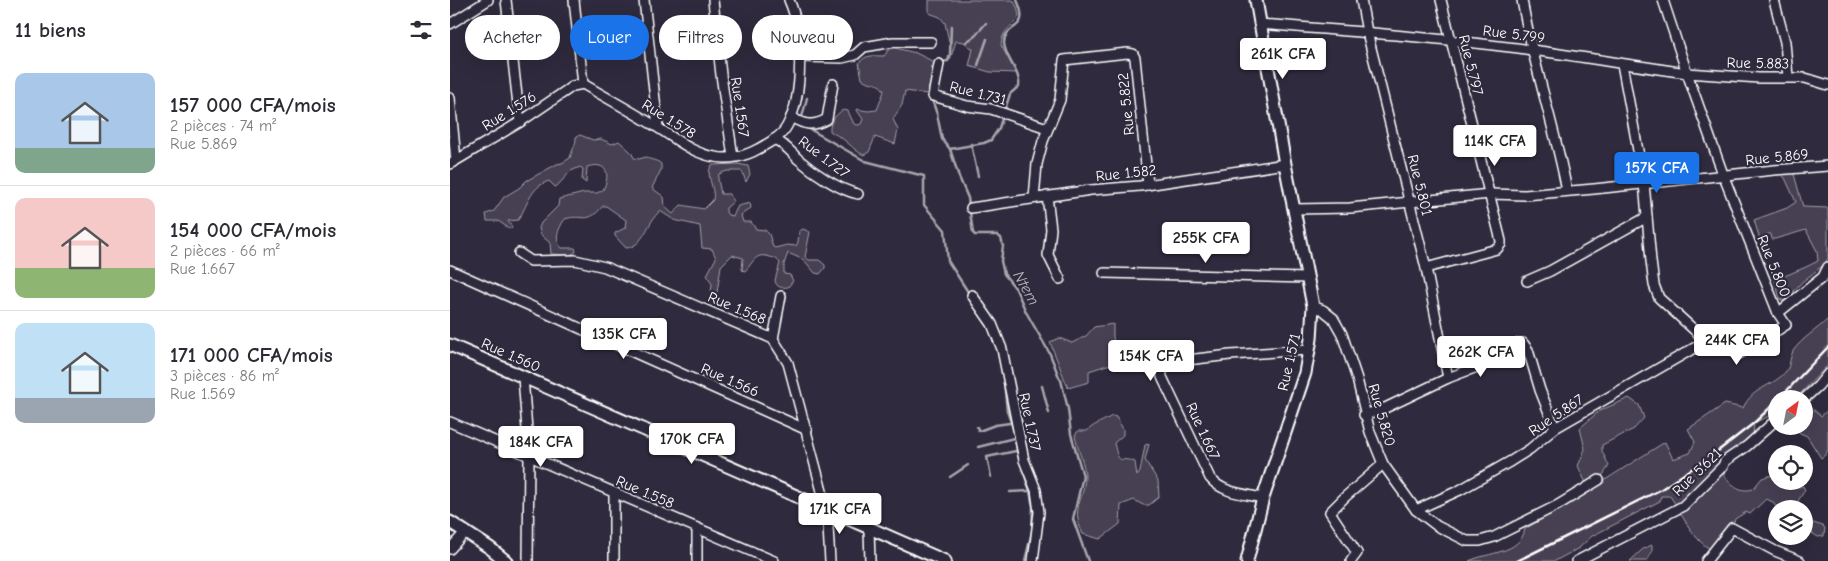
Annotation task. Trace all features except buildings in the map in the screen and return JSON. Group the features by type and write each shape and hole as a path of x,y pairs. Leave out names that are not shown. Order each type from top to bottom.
{"main road":[{"name":"Rue 1.571","path":"1247,561 1263,498 1305,373 1310,350 1313,306 1295,209 1284,164 1256,0"},
{"name":"Rue 1.560","path":"450,345 945,561"},
{"path":"450,522 466,531 506,561"}],"street":[{"path":"450,24 488,0"},
{"path":"506,0 520,122"},
{"path":"574,0 583,84"},
{"path":"644,0 658,127"},
{"name":"Rue 1.567","path":"713,0 721,75 733,157"},
{"name":"Rue 1.578","path":"788,0 793,15"},
{"name":"Rue 5.801","path":"1361,0 1367,32 1426,268 1448,378"},
{"name":"Rue 5.797","path":"1426,268 1499,247 1501,241 1440,0"},
{"path":"1522,0 1532,50 1560,154 1567,191"},
{"path":"1663,0 1687,73"},
{"path":"1774,0 1785,42 1788,77"},
{"name":"Rue 5.799","path":"1259,24 1450,40 1687,73"},
{"path":"853,55 864,48 893,42 931,42"},
{"name":"Rue 5.822","path":"1034,198 1037,164 1047,128 1060,100 1064,60 1127,53 1133,54 1135,58 1148,185"},
{"name":"Rue 1.578","path":"583,84 658,127 690,149 718,158 733,157 749,155 779,136 787,127 795,108 798,91 799,60"},
{"name":"Rue 1.731","path":"938,64 933,96 967,106 991,109 1047,128"},
{"name":"Rue 5.800","path":"1622,64 1644,183 1654,285 1659,298 1702,337 1739,354 1786,326 1778,313 1724,177 1687,73"},
{"name":"Rue 5.883","path":"1687,73 1759,78 1805,78 1828,85"},
{"name":"Rue 1.576","path":"453,162 520,122 573,86 583,84"},
{"path":"791,117 798,122 811,125 827,119 833,84"},
{"path":"450,98 453,162"},
{"name":"Rue 1.727","path":"774,139 836,185 846,191 858,194"},
{"name":"Rue 1.582","path":"971,208 1046,196 1148,185 1284,164"},
{"name":"Rue 5.869","path":"1490,194 1525,195 1828,166"},
{"path":"1295,209 1350,208 1490,194"},
{"path":"1046,196 1051,229 1048,255 1060,279"},
{"path":"1527,281 1550,271 1647,217"},
{"name":"Rue 1.568","path":"519,253 531,261 575,260 605,267 773,338 788,363 807,430 827,510 830,561"},
{"path":"1778,313 1822,277 1828,267"},
{"name":"Rue 1.566","path":"450,270 807,430"},
{"path":"1104,273 1308,278"},
{"name":"Rue 1.737","path":"972,295 992,324 1002,349 1024,460 1039,502 1039,519 1033,561"},
{"path":"773,338 781,296"},
{"name":"Rue 5.820","path":"1313,306 1323,310 1333,318 1342,334 1357,379 1364,415 1383,464 1416,510 1431,522 1456,536 1467,540 1480,541 1494,537 1558,505 1599,480"},
{"name":"Rue 5.867","path":"1416,510 1460,490 1530,449 1555,428 1696,347 1711,342"},
{"path":"1364,415 1383,409 1448,378 1477,367 1519,343 1523,343 1528,350 1540,390 1555,428"},
{"name":"Rue 1.667","path":"1263,498 1226,490 1215,484 1210,478 1161,372 1170,362 1230,355 1310,350"},
{"path":"1813,391 1828,374"},
{"path":"523,377 529,456 528,561"},
{"name":"Rue 1.558","path":"450,422 769,560"},
{"name":"Rue 5.621","path":"1577,561 1683,506 1723,466 1725,461 1747,446 1768,427"},
{"path":"1350,561 1357,553 1330,512 1383,464"},
{"path":"614,494 614,561"},
{"path":"697,528 697,561"},
{"path":"869,528 870,561"},
{"path":"1706,561 1732,528 1775,551 1800,561"},
{"path":"450,549 466,531"}],"shaded area":[{"path":"929,0 1013,0 1019,16 1006,31 1001,45 1016,73 990,72 969,66 973,49 964,42 956,41 949,60 950,46 945,23 940,17 929,13"},
{"path":"895,48 916,53 932,61 931,80 927,94 905,91 902,105 893,119 898,130 895,144 875,137 869,152 864,155 830,131 831,125 836,116 843,110 848,111 854,124 858,125 861,124 863,119 856,109 877,110 884,91 880,86 862,79 859,63 867,57 884,56 889,49"},
{"path":"580,135 593,140 601,139 612,144 619,141 631,152 634,158 646,157 661,164 661,170 652,188 664,197 665,207 673,214 681,205 704,209 713,200 709,173 712,165 738,164 748,166 750,174 746,182 742,171 727,171 719,174 721,194 729,194 734,201 726,208 728,215 733,216 738,206 750,203 751,208 741,215 743,222 751,222 756,229 765,230 769,234 775,248 787,245 796,246 799,231 803,229 810,232 805,257 809,260 819,260 825,265 825,268 820,274 815,273 804,260 788,253 784,264 784,274 790,275 793,281 788,287 782,287 777,285 775,280 780,263 776,259 765,256 758,257 745,271 742,270 743,258 732,255 721,266 716,299 713,299 711,294 712,284 707,275 716,258 712,249 702,248 700,226 674,220 660,211 641,239 632,247 626,248 615,236 615,233 625,228 626,220 606,206 603,206 593,216 565,219 557,237 559,245 562,248 575,248 576,252 570,255 551,254 550,243 541,235 539,228 541,223 558,206 559,199 584,193 597,193 603,190 607,174 603,167 599,166 587,167 586,183 582,180 583,169 580,167 571,171 555,187 549,181 543,184 533,192 518,220 508,221 512,227 510,229 498,221 487,221 486,214 494,211 504,197 519,188 526,181 570,158 576,137"},
{"path":"1780,173 1794,174 1803,207 1828,208 1828,258 1825,264 1803,281 1784,301 1780,299 1775,280 1818,261 1817,251 1806,230 1775,239 1772,239 1771,234 1768,234 1763,237 1764,242 1761,243 1754,220 1787,208 1796,202 1785,178"},
{"path":"1828,319 1828,365 1804,390 1768,390 1768,417 1754,423 1753,436 1719,469 1733,485 1742,490 1753,489 1762,478 1768,476 1768,490 1805,490 1799,500 1766,499 1750,514 1746,512 1735,519 1731,528 1710,549 1692,532 1670,496 1661,496 1660,501 1592,536 1579,548 1555,561 1469,561 1510,548 1522,537 1525,529 1665,442 1673,459 1690,453 1695,442 1688,429 1725,404 1743,408 1753,395 1782,376 1789,366 1793,351"},
{"path":"1113,324 1113,337 1120,363 1089,371 1089,382 1068,388 1050,342 1059,338 1072,343 1086,336 1094,327"},
{"path":"1629,398 1639,405 1644,418 1634,429 1602,445 1602,451 1609,466 1603,475 1586,483 1578,466 1585,449 1580,428 1599,411"},
{"path":"1813,409 1821,416 1828,410 1828,450 1825,455 1821,458 1805,435 1813,435"},
{"path":"1112,416 1116,417 1123,429 1123,435 1114,443 1117,456 1120,459 1135,462 1137,476 1140,472 1145,445 1149,444 1145,460 1158,481 1159,497 1149,505 1143,505 1134,500 1121,505 1120,524 1100,539 1083,534 1079,525 1078,511 1085,477 1084,466 1075,435 1078,431 1087,431"},
{"path":"1813,523 1825,528 1824,536 1818,537 1813,534"},
{"path":"1652,545 1652,552 1647,561 1630,561 1643,549"}],"waterway":[{"name":"Ntem","path":"1017,0 1021,10 1021,18 1019,23 1005,36 1004,43 1007,54 1018,75 1019,86 1010,94 999,128 991,140 950,149 968,198 973,233 975,235 997,235 1001,238 1003,246 1001,261 1004,274 1016,289 1026,312 1050,354 1061,380 1068,409 1071,434 1083,476 1073,519 1088,561"},
{"path":"966,42 975,36 986,23"},
{"path":"940,62 948,61 951,26"},
{"path":"978,65 987,39"},
{"path":"931,97 942,139 950,149"},
{"path":"801,121 807,98"},
{"path":"806,127 865,161 924,176 924,205 945,230 948,261 970,295"},
{"path":"971,144 978,176"},
{"path":"1003,372 1007,411 1033,507 1032,531 1025,561"},
{"path":"1042,386 1049,413"},
{"path":"977,427 979,431 995,425 1010,423"},
{"path":"978,447 1014,438"},
{"path":"991,477 987,457 1016,451"},
{"path":"950,477 968,465"},
{"path":"1010,492 1029,491"}],"railway":[{"path":"1787,390 1828,347"},
{"path":"1517,561 1660,490 1714,454 1768,410"}]}
